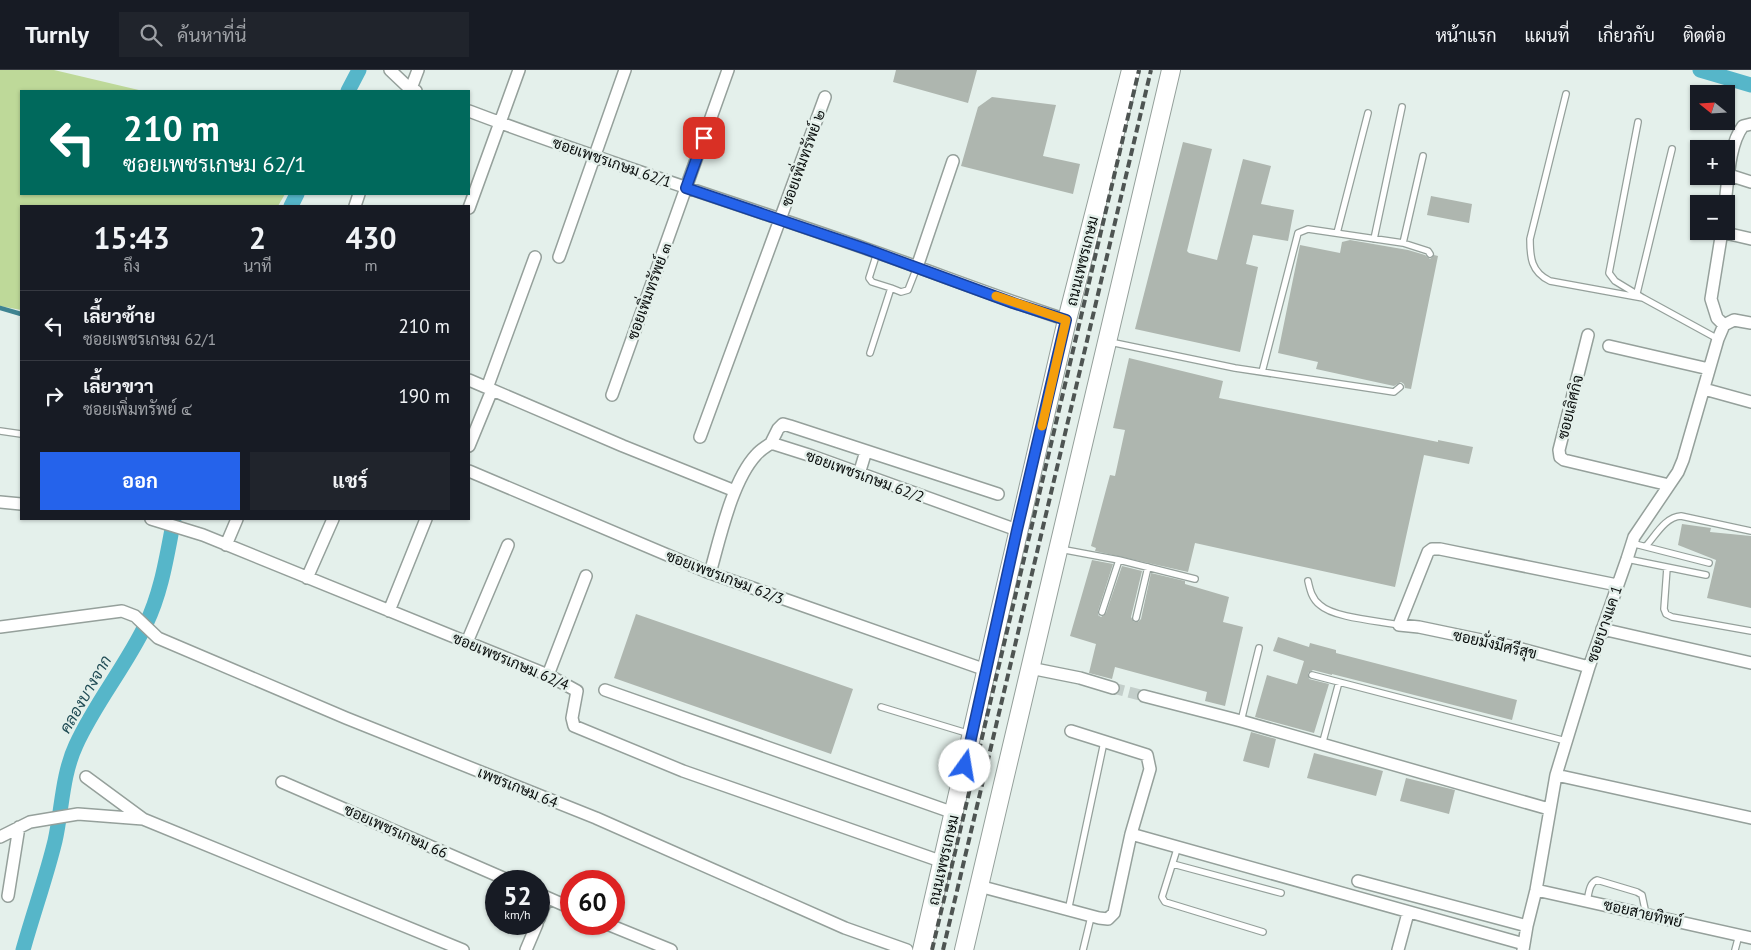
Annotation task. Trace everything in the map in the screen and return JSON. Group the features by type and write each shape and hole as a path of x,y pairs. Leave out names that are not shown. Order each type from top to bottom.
{"main road":[{"name":"ถนนเพชรเกษม","path":"922,950 1066,320 1131,70"},
{"path":"964,950 1171,70"}],"street":[{"path":"390,70 411,90"},
{"path":"412,90 418,70"},
{"path":"470,205 519,70"},
{"path":"559,257 625,70"},
{"name":"ซอยเพิ่มทรัพย์ ๓","path":"612,395 728,70"},
{"name":"ซอยเพิ่มทรัพย์ ๒","path":"700,437 825,96"},
{"name":"ซอยเพชรเกษม 62/1","path":"470,111 594,157 877,253 1013,303 1066,320"},
{"path":"1735,144 1739,131 1743,126 1751,124"},
{"path":"917,267 953,161"},
{"path":"1735,177 1751,182"},
{"path":"1735,235 1751,239"},
{"path":"1721,240 1711,299 1717,318 1729,322 1751,323"},
{"path":"470,443 535,257"},
{"name":"ซอยบางแค 1","path":"1524,947 1556,775 1589,667 1631,543 1678,472 1686,452 1718,339 1729,322"},
{"name":"ซอยเลิศกิจ","path":"1588,336 1559,450 1560,457 1564,460 1669,485"},
{"path":"1609,346 1709,369"},
{"path":"470,380 623,446 735,491"},
{"path":"1704,389 1751,402"},
{"path":"710,573 735,491 744,472 756,454 771,443 778,428 783,424 998,494"},
{"path":"812,456 818,435"},
{"name":"ซอยเพชรเกษม 62/2","path":"771,443 1017,530"},
{"path":"859,474 866,450"},
{"name":"ซอยเพชรเกษม 62/3","path":"470,471 710,573 986,670"},
{"path":"0,502 20,504"},
{"name":"ซอยเพชรเกษม 62/4","path":"154,520 226,545 548,675 578,691 572,718 574,726 683,771 942,862"},
{"path":"226,545 237,520"},
{"path":"307,578 333,520"},
{"path":"389,611 426,520"},
{"path":"467,642 508,545"},
{"path":"1399,625 1428,552 1432,549 1440,549 1617,585"},
{"path":"548,675 586,576"},
{"name":"เพชรเกษม 64","path":"0,627 122,611 135,616 158,638 346,718 596,818 846,928 907,950"},
{"name":"ซอยมั่งมีศรีสุข","path":"1399,625 1419,627 1510,646 1589,667"},
{"path":"1602,629 1751,663"},
{"path":"1030,668 1080,678 1113,688"},
{"path":"605,690 954,814"},
{"path":"1144,696 1241,720 1322,745 1549,809"},
{"path":"979,886 1091,917 1108,919 1114,913 1131,834 1150,769 1147,755 1070,731"},
{"path":"1556,775 1751,818"},
{"path":"86,777 143,819 464,950"},
{"name":"ซอยเพชรเกษม 66","path":"282,782 485,870"},
{"path":"0,837 30,822 78,814 143,819"},
{"path":"8,896 19,827"},
{"path":"1131,834 1524,947"},
{"path":"1358,881 1527,926"},
{"name":"ซอยสายทิพย์","path":"1536,890 1751,938"},
{"path":"1398,950 1408,913"},
{"path":"625,932 658,947 671,950"},
{"path":"526,950 532,935"}],"lane":[{"path":"1566,94 1530,239 1530,255 1534,269 1541,277 1550,281 1643,298"},
{"path":"1374,239 1402,107"},
{"path":"1337,234 1368,113"},
{"path":"1638,122 1609,273 1615,281 1643,298 1718,339"},
{"path":"1637,293 1672,149"},
{"path":"1403,244 1423,156"},
{"path":"1262,372 1298,233 1308,229 1374,239 1403,244 1428,251 1430,254"},
{"path":"877,253 869,278 872,282 901,292 908,290 917,267"},
{"path":"870,353 891,288"},
{"path":"1108,342 1262,372 1394,392 1400,387"},
{"path":"0,431 20,434"},
{"path":"1646,546 1669,520 1681,516 1751,531"},
{"path":"1631,543 1709,563"},
{"path":"1058,548 1118,560 1195,579"},
{"path":"1627,559 1706,575"},
{"path":"1102,612 1118,560"},
{"path":"1136,618 1148,567"},
{"path":"1667,568 1664,609 1666,614 1751,631"},
{"path":"1308,581 1310,592 1319,605 1336,614 1399,625"},
{"path":"1241,720 1259,648"},
{"path":"1312,675 1566,741"},
{"path":"1322,745 1339,682"},
{"path":"881,707 972,735"},
{"path":"1068,911 1104,742"},
{"path":"1178,846 1162,897 1165,902 1263,932"},
{"path":"1172,864 1280,893"},
{"path":"1587,901 1590,885 1598,880 1642,895 1646,914"},
{"path":"1083,950 1091,917"},
{"path":"1735,950 1739,935"}],"green space":[{"path":"0,70 54,70 139,90 20,90 20,195 284,195 279,205 20,205 20,310 0,306"}],"building":[{"path":"896,70 977,70 968,103 893,82"},
{"path":"992,97 1056,105 1043,156 1080,164 1073,194 961,166 978,107"},
{"path":"1183,142 1212,149 1187,251 1189,253 1217,260 1243,159 1271,166 1261,204 1294,210 1288,241 1253,235 1246,264 1258,267 1240,352 1135,329"},
{"path":"1431,196 1472,204 1469,223 1427,215"},
{"path":"1350,240 1408,250 1425,255 1430,259 1434,255 1438,256 1411,389 1405,388 1401,382 1394,386 1316,369 1318,362 1278,353 1300,245 1340,253 1342,242"},
{"path":"1129,358 1223,381 1219,398 1438,442 1438,440 1473,447 1469,464 1424,455 1395,587 1195,543 1188,572 1095,551 1096,548 1091,546 1110,475 1115,476 1125,430 1113,428"},
{"path":"1682,524 1711,528 1710,532 1751,536 1751,608 1707,598 1716,560 1678,545"},
{"path":"1092,560 1113,564 1098,611 1098,615 1101,617 1106,613 1122,566 1142,571 1131,617 1134,622 1138,622 1141,619 1151,573 1185,581 1185,584 1229,597 1223,622 1243,627 1225,706 1205,701 1207,692 1115,667 1112,679 1089,673 1096,644 1070,636"},
{"path":"636,614 853,689 831,754 614,678"},
{"path":"1278,637 1309,647 1310,643 1336,650 1336,653 1517,700 1512,720 1313,670 1308,673 1309,679 1329,684 1314,733 1255,717 1267,675 1297,684 1304,661 1273,651"},
{"path":"1251,732 1276,739 1269,768 1243,761"},
{"path":"1314,753 1383,771 1376,796 1307,778"},
{"path":"1406,778 1455,790 1449,814 1400,801"}],"waterway":[{"name":"คลองบางจาก","path":"349,90 359,70"},
{"path":"1700,70 1751,85"},
{"name":"คลองบางจาก","path":"292,205 296,195"},
{"path":"0,308 20,314"},
{"name":"คลองบางจาก","path":"23,950 55,841 71,756 92,714 138,640 152,611 163,572 174,520"}],"tunnel":[{"path":"1113,688 1144,696"}],"railway":[{"path":"932,950 1139,70"},
{"path":"943,950 1151,70"}],"slow traffic":[{"path":"996,296 1066,320 1042,426"}],"route":[{"path":"704,138 686,188 1066,320 965,766"}]}
